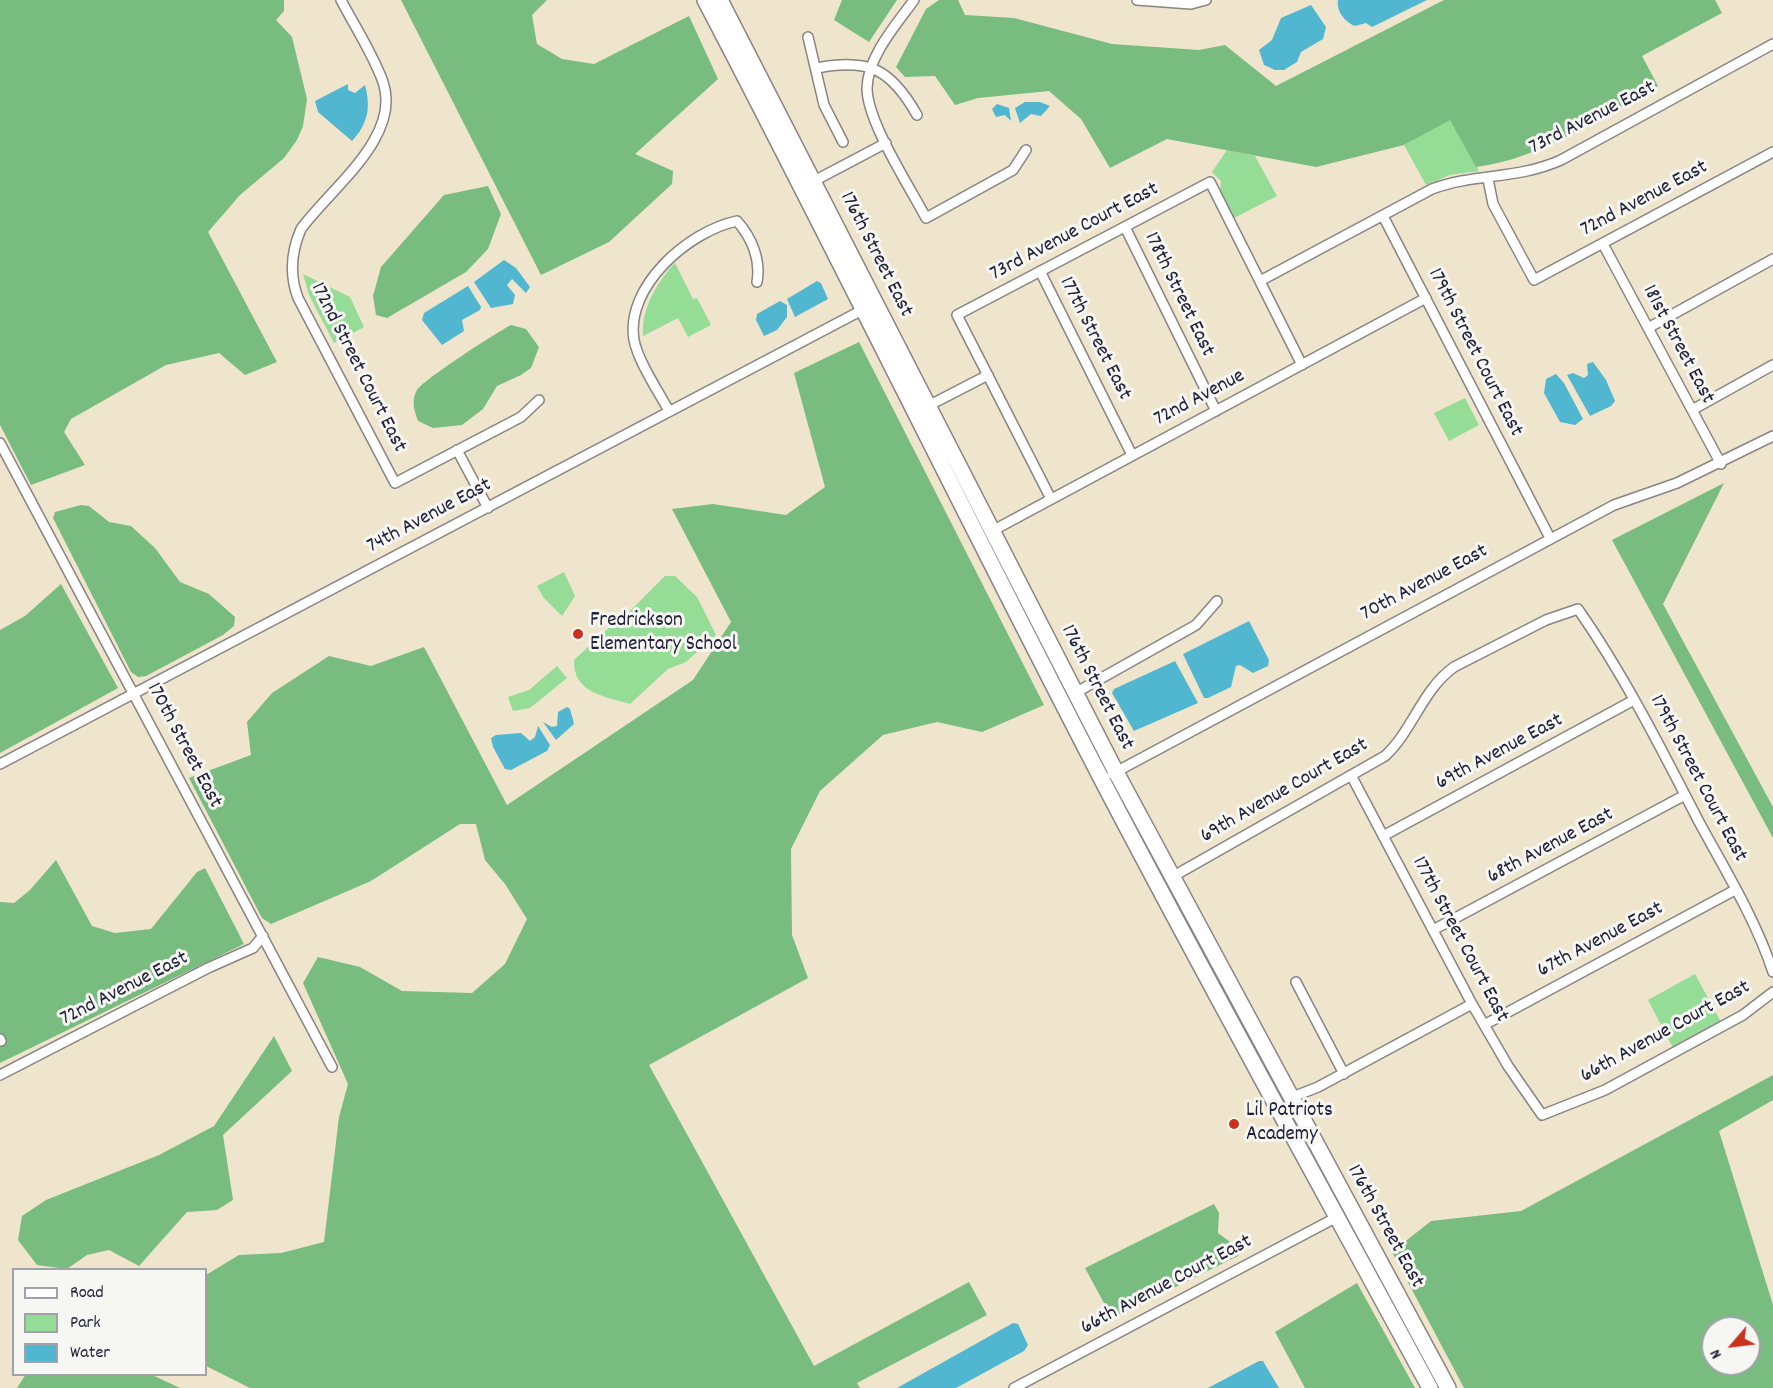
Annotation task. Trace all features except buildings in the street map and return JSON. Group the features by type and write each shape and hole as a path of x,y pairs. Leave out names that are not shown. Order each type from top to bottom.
{"main road":[{"name":"176th Street East","path":"705,0 869,306 1337,1217 1430,1388"},
{"name":"176th Street East","path":"720,0 814,181 869,306 928,406 1075,693 1109,776 1172,877 1448,1388"},
{"path":"785,152 804,178 814,181"},
{"path":"1367,1272 1400,1313 1408,1314"}],"street":[{"name":"172nd Street Court East","path":"341,0 384,85 386,111 381,129 370,147 301,229 295,245 292,267 298,298 396,483 458,450"},
{"path":"914,0 884,42 872,67 867,87 869,102 886,143 926,218 1013,170 1026,150"},
{"path":"1137,0 1191,4 1206,0"},
{"path":"808,37 824,105 843,142"},
{"name":"73rd Avenue East","path":"1260,281 1446,184 1460,180 1488,179 1531,171 1561,160 1773,44"},
{"path":"817,68 852,64 872,67 902,89 917,115"},
{"path":"814,181 886,143"},
{"name":"72nd Avenue East","path":"1488,179 1493,204 1534,280 1773,152"},
{"name":"73rd Avenue Court East","path":"988,375 957,315 1210,182 1260,281"},
{"name":"179th Street Court East","path":"1383,216 1550,538"},
{"path":"669,411 634,343 636,312 651,280 665,260 691,243 737,221 757,257 760,267 757,282"},
{"name":"178th Street East","path":"1125,227 1216,411"},
{"name":"181st Street East","path":"1603,244 1720,464"},
{"path":"1648,328 1773,260"},
{"name":"177th Street East","path":"1040,272 1132,455"},
{"path":"1260,281 1302,365"},
{"name":"72nd Avenue","path":"992,531 1426,298"},
{"name":"74th Avenue East","path":"0,764 869,306"},
{"path":"1692,410 1773,365"},
{"path":"928,406 988,375 1051,499"},
{"path":"488,508 458,450 521,417 538,400"},
{"name":"70th Avenue East","path":"1109,776 1614,504 1677,483 1720,464 1773,436"},
{"name":"170th Street East","path":"0,443 332,1067"},
{"path":"1075,693 1196,625 1217,601"},
{"name":"179th Street Court East","path":"1578,609 1634,700 1686,795 1756,928 1773,972"},
{"name":"69th Avenue Court East","path":"1172,877 1352,777 1395,747 1428,692 1442,676 1546,620 1578,609"},
{"name":"69th Avenue East","path":"1383,836 1634,700"},
{"name":"177th Street Court East","path":"1352,777 1472,1004 1508,1066 1542,1115"},
{"name":"68th Avenue East","path":"1433,930 1686,795"},
{"name":"67th Avenue East","path":"1484,1025 1735,890"},
{"name":"72nd Avenue East","path":"0,1075 187,979 253,948 263,936"},
{"path":"1296,982 1344,1074"},
{"name":"66th Avenue Court East","path":"1542,1115 1605,1090 1743,1015 1773,992"},
{"path":"1290,1098 1344,1074 1472,1004"},
{"name":"66th Avenue Court East","path":"1014,1388 1337,1217"}],"green space":[{"path":"0,0 284,0 284,11 276,20 292,37 307,99 303,126 297,140 284,158 240,195 208,232 277,362 245,375 219,353 166,365 71,419 64,432 85,465 31,485 0,425"},
{"path":"401,0 547,0 532,15 537,44 562,59 594,64 689,16 718,79 635,154 673,171 672,184 609,242 541,275"},
{"path":"842,0 897,0 869,42 834,20"},
{"path":"939,0 958,0 965,15 1014,18 1112,44 1199,50 1225,45 1276,86 1444,0 1715,0 1722,13 1642,56 1658,86 1570,135 1524,155 1500,162 1476,167 1450,120 1404,145 1316,167 1167,139 1110,168 1081,119 1049,91 978,98 955,105 935,76 905,77 896,67 926,9"},
{"path":"1450,119 1479,171 1450,175 1426,185 1404,145"},
{"path":"1227,150 1255,156 1277,196 1234,218 1220,192 1221,181 1212,172"},
{"path":"488,186 501,214 488,249 466,272 387,318 376,315 373,296 381,267 444,195"},
{"path":"675,263 693,299 697,298 711,325 688,337 678,318 643,336 645,316 652,296"},
{"path":"303,274 350,297 364,327 334,343 309,295"},
{"path":"511,325 526,329 539,347 531,368 497,386 483,409 462,425 433,428 418,421 414,409 417,390 461,356"},
{"path":"859,342 1044,705 982,732 937,722 883,735 820,791 791,849 792,935 808,978 649,1065 814,1366 969,1282 987,1315 857,1383 860,1388 250,1388 207,1366 207,1274 239,1255 281,1253 324,1242 339,1117 348,1084 303,983 318,957 360,967 402,991 472,993 505,964 527,919 505,884 485,860 476,824 460,824 371,881 271,924 262,918 189,778 251,755 247,722 272,693 329,656 371,666 424,647 507,805 693,680 731,622 672,509 713,504 786,515 825,487 794,373"},
{"path":"1465,398 1479,425 1449,441 1434,413"},
{"path":"1724,483 1663,604 1773,807 1773,838 1612,540"},
{"path":"81,505 89,506 109,522 131,526 155,548 180,582 209,594 235,617 234,626 223,635 146,676 138,677 131,672 53,518 55,512"},
{"path":"564,572 575,596 562,616 543,597 537,586"},
{"path":"665,576 675,576 697,597 716,635 686,662 668,669 630,704 601,695 584,686 575,671 574,660 612,625 615,626"},
{"path":"61,584 118,688 0,753 0,630 25,616"},
{"path":"557,666 567,678 530,708 513,711 508,697 529,690"},
{"path":"56,860 92,926 115,933 151,929 197,872 205,868 244,944 0,1063 0,902 14,903 30,890"},
{"path":"1695,974 1722,1024 1674,1050 1648,1000"},
{"path":"274,1036 292,1071 223,1135 233,1200 217,1210 187,1212 139,1266 109,1250 87,1255 68,1268 37,1265 18,1240 22,1216 46,1200 159,1155 214,1126"},
{"path":"1773,1075 1773,1100 1719,1131 1773,1305 1773,1388 1464,1388 1392,1252 1431,1221 1521,1211"},
{"path":"1214,1204 1219,1213 1218,1233 1241,1250 1238,1256 1121,1314 1111,1316 1085,1268"},
{"path":"1357,1283 1415,1388 1305,1388 1275,1332"},
{"path":"25,1376 154,1376 180,1388 17,1388"}],"water":[{"path":"1338,0 1427,0 1372,27 1366,23 1355,26 1348,22 1340,12"},
{"path":"1311,5 1326,27 1323,39 1301,52 1297,62 1284,70 1275,70 1264,65 1259,50 1272,40 1281,18"},
{"path":"348,84 348,90 355,93 365,85 368,101 365,122 352,141 318,112 315,101"},
{"path":"1025,102 1040,102 1050,106 1041,116 1031,114 1020,123 1015,108"},
{"path":"997,104 1009,108 1011,121 1005,115 996,117 992,109"},
{"path":"504,260 516,268 530,287 526,293 512,279 507,285 515,295 513,304 491,308 474,282"},
{"path":"817,281 821,283 828,299 795,317 787,299"},
{"path":"468,286 481,307 480,310 462,320 464,331 442,345 422,320 424,313"},
{"path":"780,301 787,305 787,317 777,330 764,336 756,320 757,314"},
{"path":"1593,362 1606,380 1615,401 1611,406 1590,416 1567,375 1573,373 1584,378 1588,375 1587,364"},
{"path":"1556,374 1564,383 1583,419 1575,425 1560,422 1544,393 1546,379"},
{"path":"1249,621 1269,660 1268,666 1253,673 1240,665 1236,666 1231,687 1204,698 1183,654"},
{"path":"1175,661 1198,703 1134,731 1112,693 1114,689"},
{"path":"567,707 570,709 574,724 556,740 543,722 552,727 557,726 558,712"},
{"path":"538,726 550,745 547,751 511,770 505,769 493,747 491,738 496,735 521,733 530,741 535,737"},
{"path":"1013,1323 1018,1324 1028,1345 1024,1351 956,1388 897,1388"},
{"path":"1263,1361 1279,1388 1208,1388"}],"place":[{"name":"Fredrickson Elementary School","path":"578,634"},
{"name":"Lil Patriots Academy","path":"1234,1124"}]}
